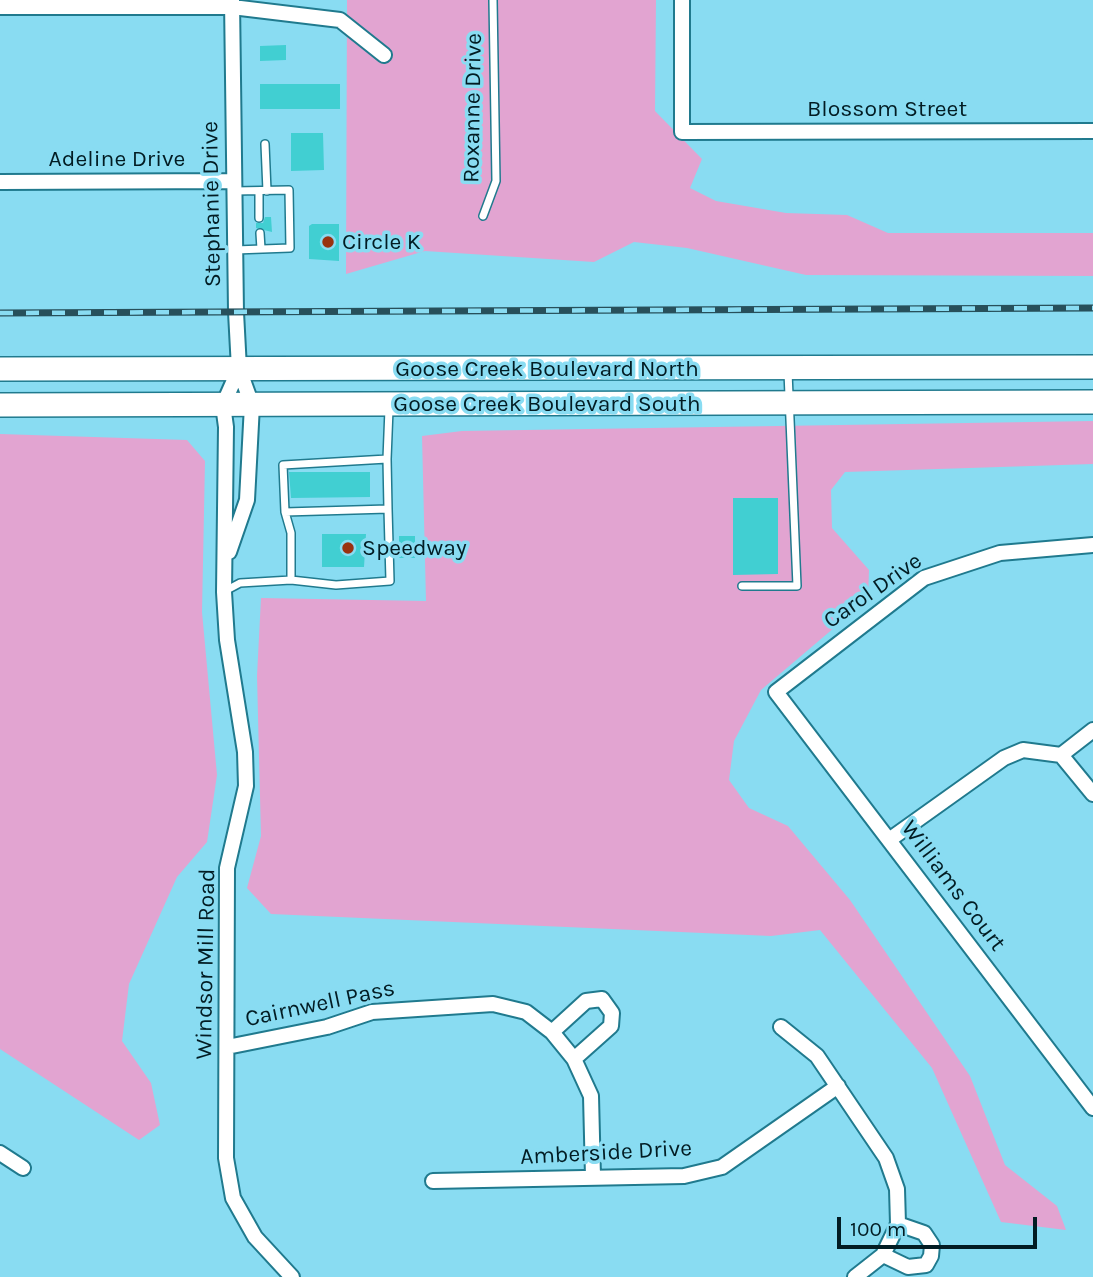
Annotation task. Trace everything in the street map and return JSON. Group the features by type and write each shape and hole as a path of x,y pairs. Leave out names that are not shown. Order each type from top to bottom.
{"highway":[{"name":"Goose Creek Boulevard North","path":"0,369 1093,367"},
{"name":"Goose Creek Boulevard South","path":"0,405 1093,402"}],"street":[{"name":"Blossom Street","path":"682,0 681,132 1093,131"},
{"path":"0,7 232,4 340,20 384,55"},
{"name":"Stephanie Drive","path":"232,4 239,369 252,405"},
{"name":"Adeline Drive","path":"0,182 234,186"},
{"name":"Windsor Mill Road","path":"239,369 223,405 226,427 224,592 228,640 245,752 246,786 227,868 226,1158 233,1198 255,1237 292,1277"},
{"name":"Windsor Mill Road","path":"224,592 231,540 247,500 252,405"},
{"name":"Carol Drive","path":"776,692 924,578 1000,553 1093,545"},
{"name":"Williams Court","path":"776,692 1093,1108"},
{"path":"1061,755 1093,730"},
{"path":"889,839 1004,758 1023,750 1061,755 1088,776 1093,794"},
{"path":"552,1032 586,1001 601,999 607,1006 612,1013 611,1026 574,1059"},
{"name":"Cairnwell Pass","path":"227,1047 327,1027 372,1012 493,1004 526,1012 552,1032 574,1059 591,1096 593,1177"},
{"path":"781,1027 817,1056 886,1158 897,1189 898,1224 883,1255 855,1277"},
{"name":"Amberside Drive","path":"433,1181 684,1176 722,1167 838,1086"},
{"path":"0,1153 23,1168"},
{"path":"883,1255 908,1267 926,1265 931,1256 932,1245 924,1233 898,1224"}],"lane":[{"name":"Roxanne Drive","path":"483,216 496,181 493,0"},
{"path":"259,218 265,144"},
{"path":"234,186 263,191 289,190 290,248 235,250"},
{"path":"260,233 261,249"},
{"path":"742,586 797,586 788,368"},
{"path":"224,592 240,583 291,580 336,584 390,581 387,459 389,405"},
{"path":"291,580 290,533 285,512 283,466 387,459"},
{"path":"285,512 388,509"}],"shaded area":[{"path":"347,0 656,0 655,111 702,159 690,188 716,201 786,213 847,215 888,233 1093,233 1093,276 806,275 687,248 634,242 594,262 425,251 346,274"},
{"path":"1093,421 1093,464 845,472 831,490 832,528 869,570 868,599 761,690 734,741 729,780 749,808 788,826 850,900 970,1076 1005,1165 1057,1206 1066,1230 1001,1222 932,1068 820,930 771,936 271,914 247,888 261,836 257,676 261,598 426,601 422,436 462,431"},
{"path":"0,434 187,440 205,461 202,612 217,775 207,842 177,877 129,984 122,1041 151,1083 160,1125 139,1140 0,1049"}],"building":[{"path":"286,45 286,60 260,61 260,46"},
{"path":"260,84 340,84 340,109 260,109"},
{"path":"291,133 323,133 324,170 291,171"},
{"path":"265,217 271,217 272,232 256,228 256,223 263,223"},
{"path":"339,224 339,261 309,259 309,226"},
{"path":"289,472 370,472 370,497 291,498"},
{"path":"733,498 778,498 778,574 733,575"},
{"path":"322,534 366,534 364,567 322,567"},
{"path":"399,536 415,536 415,558 399,558"}],"railway":[{"path":"0,313 1093,308"}],"place":[{"name":"Circle K","path":"328,242"},
{"name":"Speedway","path":"348,548"}]}
